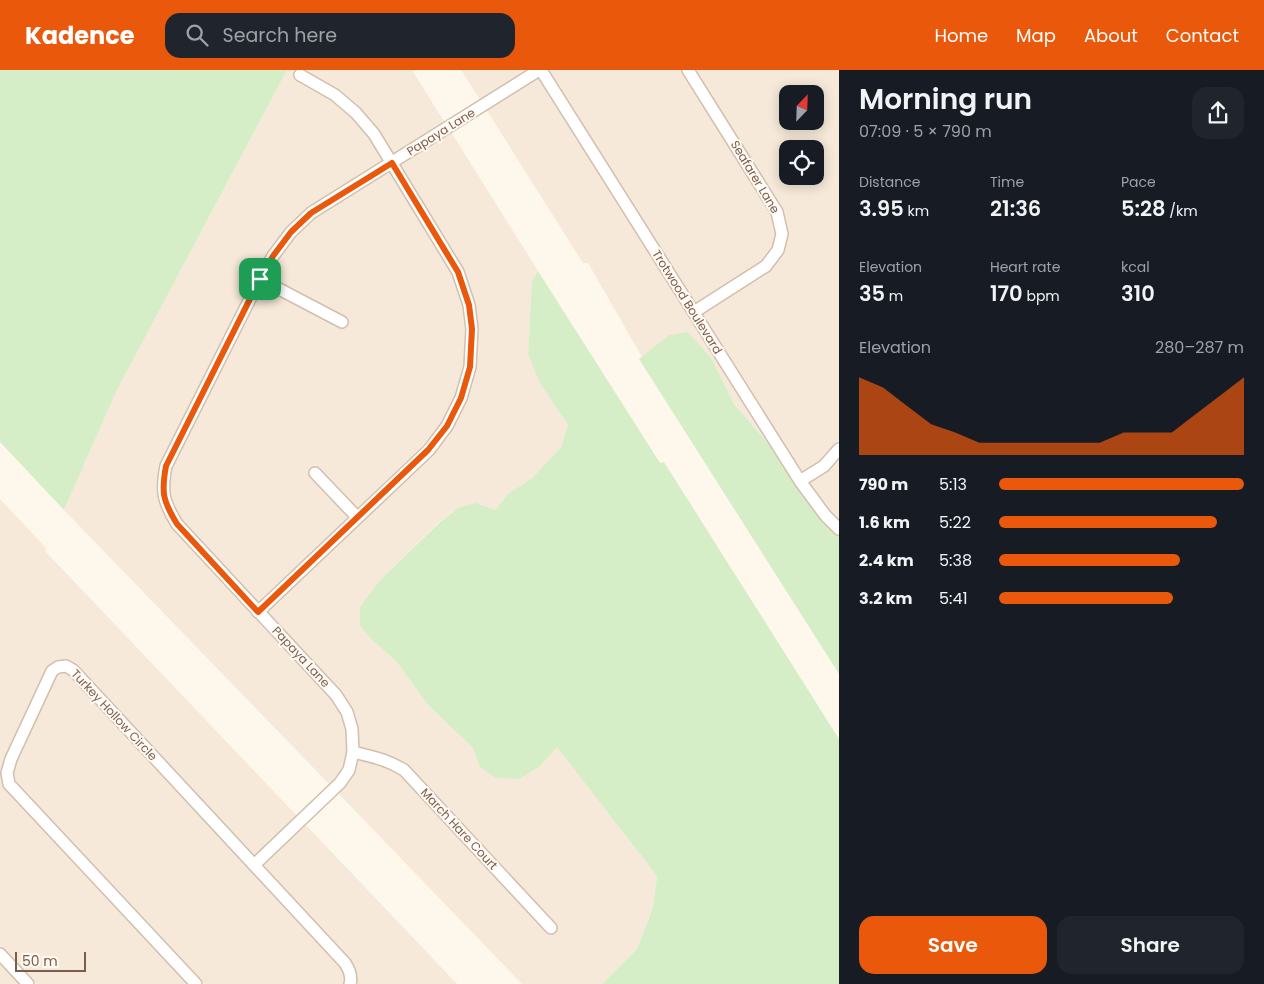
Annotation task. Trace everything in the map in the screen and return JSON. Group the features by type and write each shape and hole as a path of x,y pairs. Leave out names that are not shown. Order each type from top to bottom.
{"street":[{"name":"Papaya Lane","path":"254,865 340,783 349,770 353,752 352,729 347,712 336,695 177,524 167,508 164,493 163,482 166,466 260,279 273,256 291,232 311,213 540,70"},
{"name":"Trotwood Boulevard","path":"540,70 800,481 824,515 839,529"},
{"name":"Seafarer Lane","path":"688,70 777,212 782,234 778,250 766,266 694,312"},
{"path":"258,612 428,450 447,426 461,398 470,367 472,329 469,305 458,272 374,134 356,113 335,95 300,75"},
{"path":"260,279 342,322"},
{"path":"800,481 824,466 839,450"},
{"path":"315,473 357,518"},
{"name":"Turkey Hollow Circle","path":"196,984 10,784 7,773 10,759 52,671 58,667 66,666 73,670 345,963 350,972 350,984"},
{"name":"March Hare Court","path":"353,752 380,758 404,770 551,928"},
{"path":"0,954 28,984"}],"shaded area":[{"path":"287,70 298,70 294,78 332,99 352,117 370,138 385,161 287,229 162,463 158,482 162,510 173,528 332,698 342,715 348,730 348,752 344,768 331,786 64,510 116,392"},
{"path":"303,70 412,70 445,123 394,156 378,131 359,109 338,90"},
{"path":"461,70 530,70 481,101"},
{"path":"547,70 682,70 773,215 777,234 774,248 763,262 696,305"},
{"path":"694,70 839,70 839,440 834,449 821,462 802,474 701,314 768,271 787,232 781,208"},
{"path":"538,77 775,451 734,404 712,359 669,335 642,357 588,263 583,263 486,109"},
{"path":"451,132 538,271 532,281 528,354 555,405 568,425 561,447 532,478 508,494 495,510 458,508 439,522 380,580 360,626 372,640 396,661 428,705 473,748 481,767 540,766 557,746 657,876 653,907 637,949 602,984 522,984 338,793 357,759 388,767 400,775 551,936 558,928 407,766 392,757 358,748 357,728 266,612 432,454 475,367 462,269 399,164"},
{"path":"390,170 453,275 464,306 467,330 465,367 456,396 442,423 425,447 358,510 315,465 308,473 350,518 259,605 181,521 172,506 169,492 168,482 171,467 262,286 344,329 349,319 267,277 294,235 314,218"},
{"path":"839,458 839,522 828,511 808,483 827,470"},
{"path":"0,499 46,548 45,551 298,817 254,858 69,661 56,662 2,772 189,984 36,984 0,946"},
{"path":"64,671 70,675 341,967 345,974 345,984 204,984 14,781 12,773 15,761 56,675"},
{"path":"305,824 457,984 355,984 354,969 350,960 261,865"},
{"path":"0,962 21,984 0,984"}],"green space":[{"path":"0,70 287,70 116,392 64,510 0,442"},
{"path":"538,271 660,463 664,462 839,739 839,984 602,984 637,949 653,907 657,876 557,747 540,766 519,779 496,778 480,767 473,748 428,705 396,661 372,640 360,626 360,607 380,580 440,522 458,508 476,503 495,510 508,494 532,478 561,447 568,425 540,383 528,354 532,281"},
{"path":"688,332 712,359 734,404 775,451 798,488 821,519 839,537 839,674 639,359 669,335"}],"route":[{"path":"392,163 458,272 469,305 472,329 470,367 461,398 447,426 428,450 258,612 177,524 167,508 163,482 166,466 260,279 273,256 291,232 311,213 392,163"}]}
